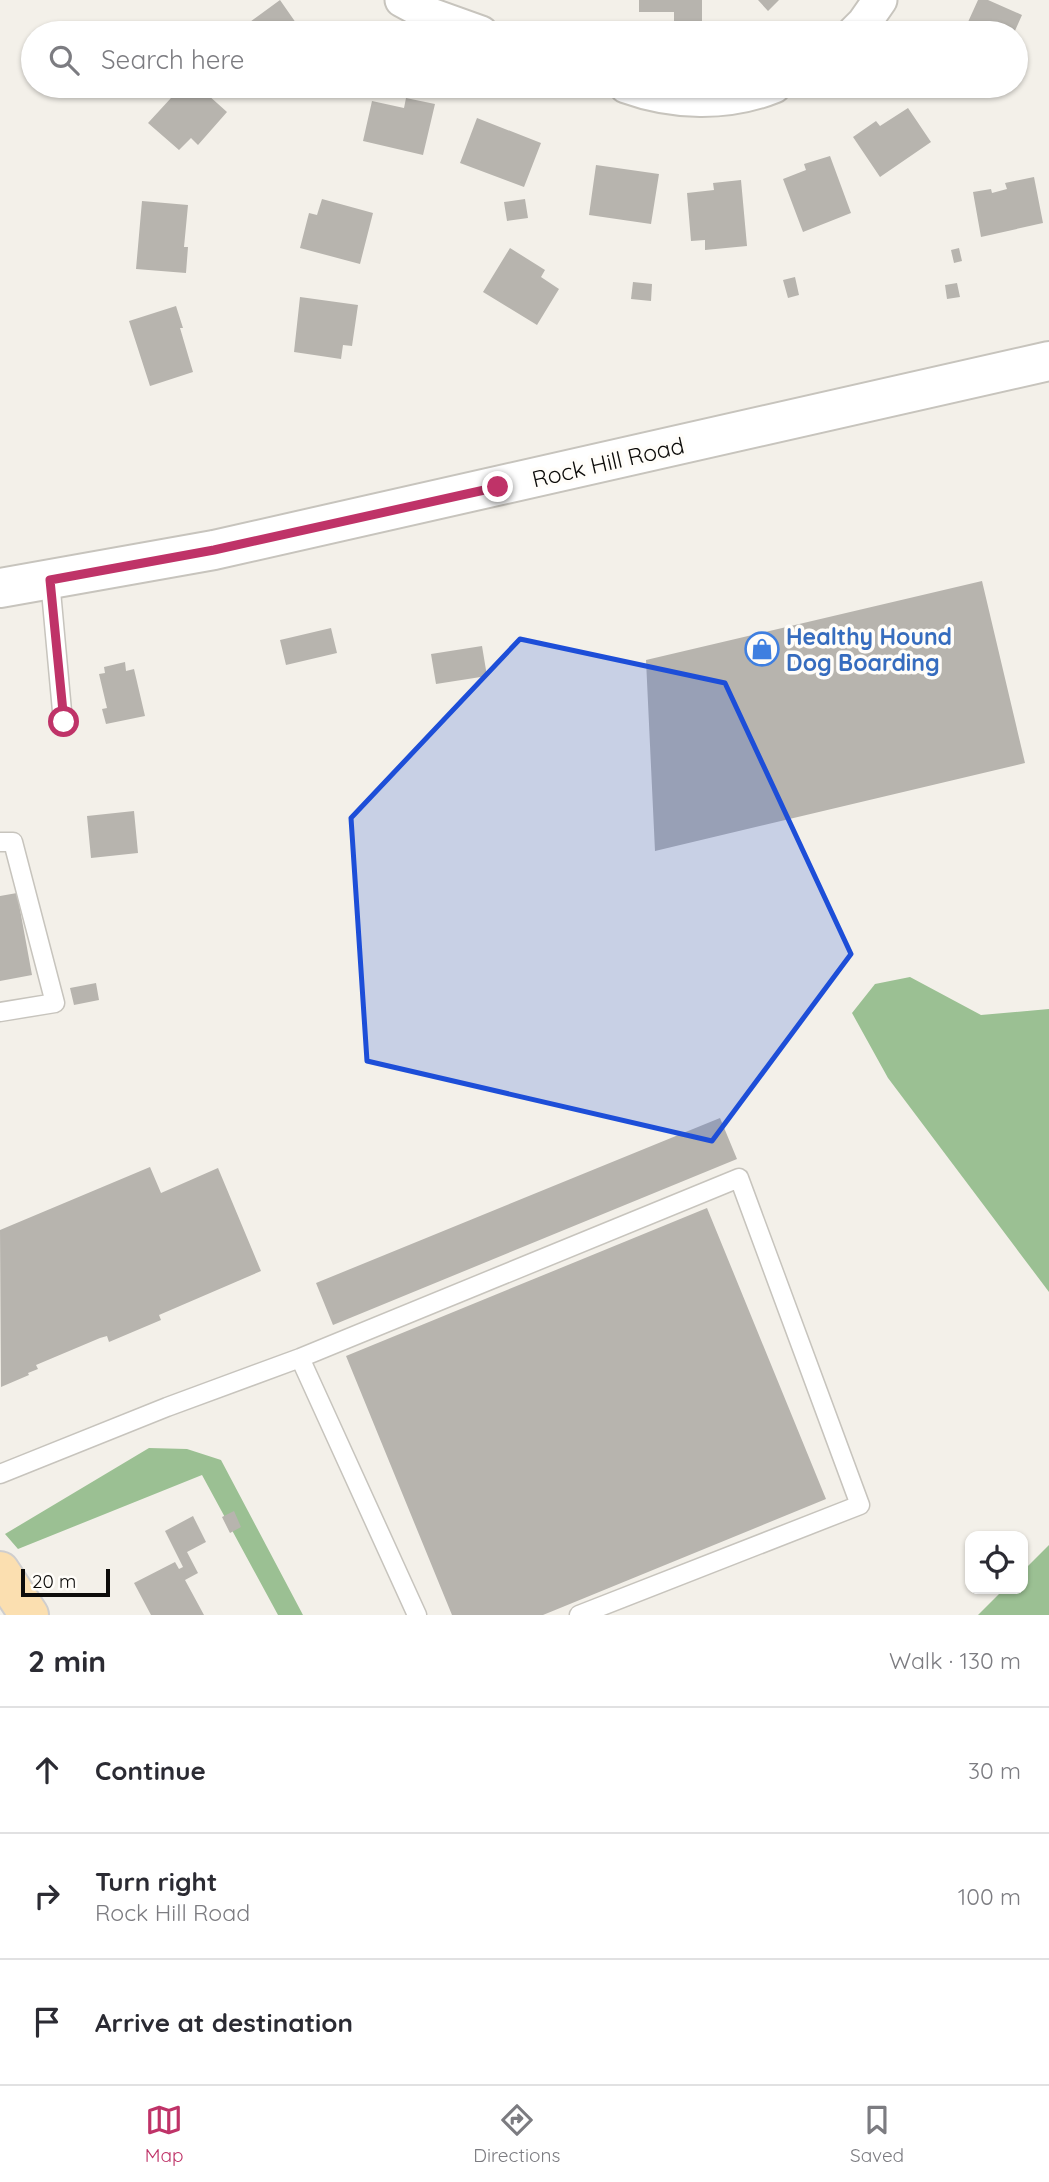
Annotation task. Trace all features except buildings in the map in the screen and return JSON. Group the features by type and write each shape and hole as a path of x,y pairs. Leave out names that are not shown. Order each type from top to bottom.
{"main road":[{"path":"0,1571 29,1615"}],"street":[{"path":"402,0 448,21"},
{"path":"865,21 880,0"},
{"path":"675,98 728,98"},
{"name":"Rock Hill Road","path":"0,588 214,550 1049,362"}],"lane":[{"path":"50,580 64,722"},
{"path":"0,842 13,842 55,1003 0,1012"},
{"path":"0,1474 167,1406 300,1358 739,1178 860,1506 579,1615"},
{"path":"300,1358 417,1615"}],"highlighted area":[{"path":"520,639 725,683 851,954 712,1141 367,1061 351,818"}],"green space":[{"path":"910,977 981,1015 1049,1009 1049,1292 888,1078 852,1013 875,984"},
{"path":"149,1448 187,1449 221,1460 303,1615 278,1615 202,1475 18,1549 5,1534"},
{"path":"1049,1545 1049,1615 978,1615 999,1594 1028,1594 1028,1566"}],"place":[{"name":"Healthy Hound Dog Boarding","path":"762,649"}],"route":[{"path":"64,722 50,580 214,550 498,487"}]}
